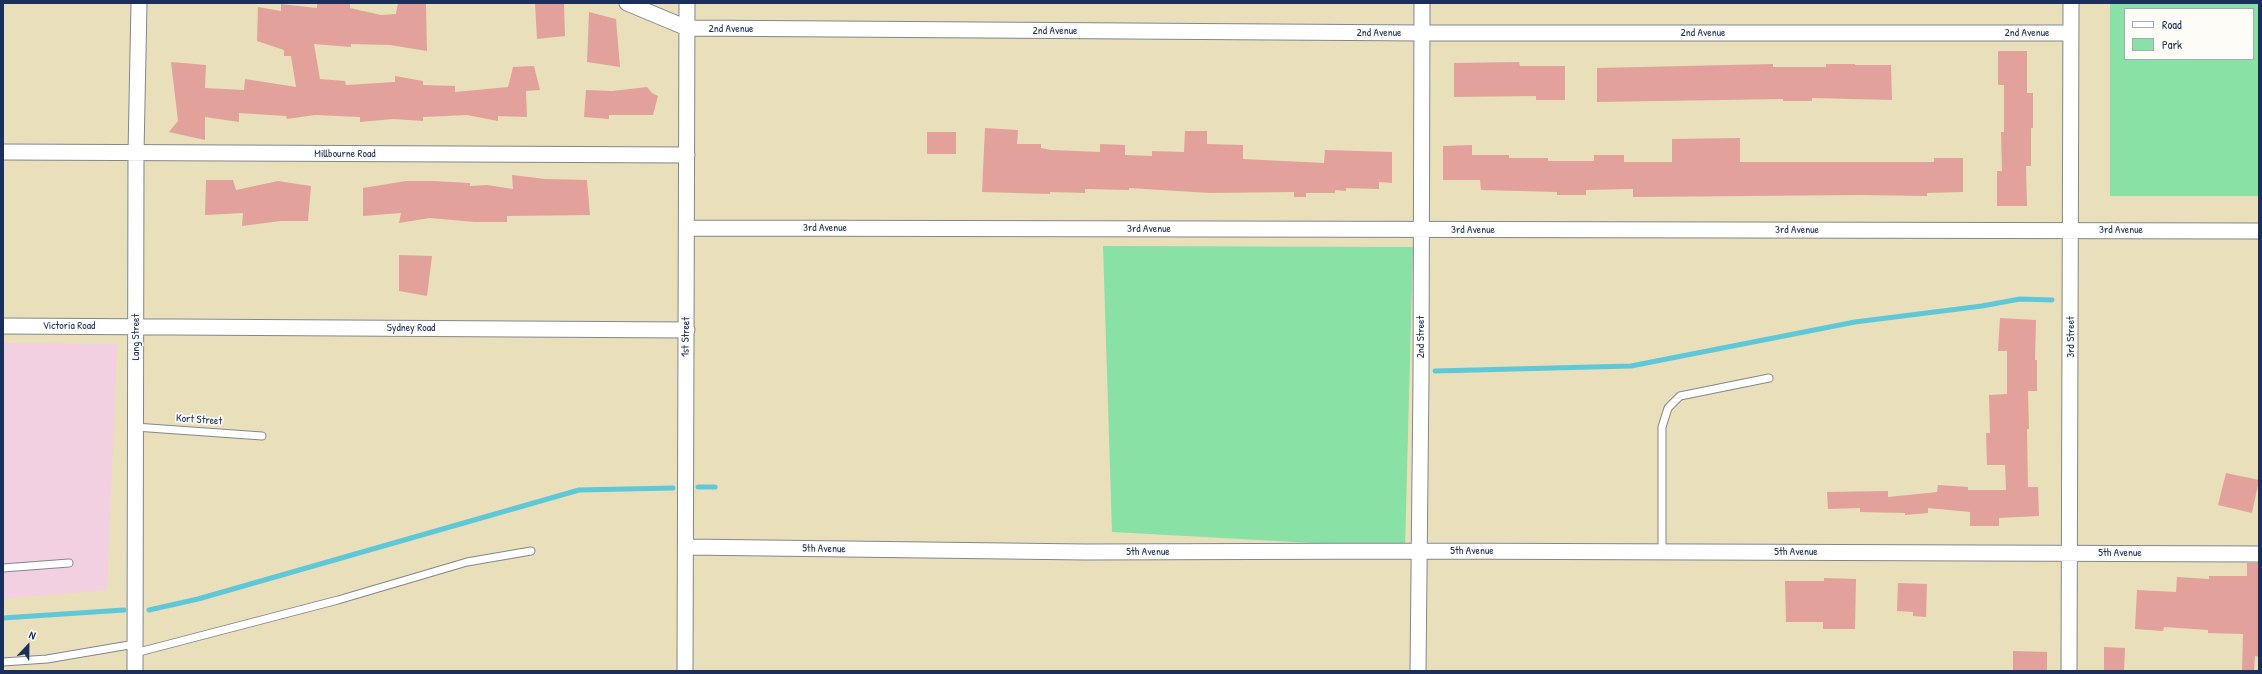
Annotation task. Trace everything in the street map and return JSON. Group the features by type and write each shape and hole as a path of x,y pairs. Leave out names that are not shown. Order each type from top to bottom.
{"street":[{"name":"Lang Street","path":"134,671 136,152 139,3"},
{"path":"627,3 687,28"},
{"name":"1st Street","path":"685,671 687,3"},
{"name":"2nd Street","path":"1418,671 1420,551 1422,3"},
{"name":"3rd Street","path":"2069,671 2071,3"},
{"name":"2nd Avenue","path":"687,28 1422,33 2071,33"},
{"name":"Millbourne Road","path":"3,152 687,155"},
{"name":"3rd Avenue","path":"687,228 2259,231"},
{"name":"Victoria Road","path":"3,326 136,326"},
{"name":"Sydney Road","path":"136,326 687,330"},
{"name":"5th Avenue","path":"686,547 941,551 2259,554"}],"lane":[{"path":"1662,552 1662,427 1668,408 1680,396 1769,378"},
{"name":"Kort Street","path":"136,427 262,436"},
{"path":"3,662 46,659 135,649 338,600 467,562 531,551"},
{"path":"3,568 69,563"}],"shaded area":[{"path":"3,343 117,344 107,590 3,599"}],"green space":[{"path":"2110,3 2259,3 2259,196 2110,196"},
{"path":"1103,246 1413,247 1405,548 1112,532"}],"building":[{"path":"317,3 350,3 350,8 381,15 396,14 398,3 426,3 427,51 390,45 351,44 351,47 314,44 320,79 345,81 346,85 395,82 395,76 423,81 423,85 455,86 455,92 508,87 513,67 534,66 540,90 526,91 527,117 498,116 498,121 467,115 423,117 423,121 393,119 360,122 360,117 315,115 287,119 286,116 239,113 239,122 205,117 205,140 169,132 178,121 171,62 206,65 205,88 244,90 245,79 296,87 291,56 284,56 284,50 257,41 258,7 281,11 281,4 317,8"},
{"path":"535,3 564,3 565,36 537,39"},
{"path":"589,12 616,19 620,67 587,62"},
{"path":"1998,51 2027,51 2027,93 2033,93 2033,128 2031,128 2031,166 2026,166 2027,206 1997,206 1997,171 2002,171 2001,132 2004,132 2004,85 1998,85"},
{"path":"1519,62 1520,66 1565,66 1565,100 1536,100 1536,96 1454,97 1454,63"},
{"path":"1773,64 1773,67 1826,67 1826,64 1891,65 1892,100 1812,98 1812,101 1783,101 1783,99 1597,102 1597,68"},
{"path":"647,87 652,93 658,96 653,115 609,115 609,119 584,117 586,90 612,91"},
{"path":"985,128 1018,130 1017,144 1041,144 1041,148 1051,150 1100,152 1100,144 1125,145 1125,155 1152,156 1152,151 1184,152 1185,131 1207,131 1207,144 1243,145 1243,159 1324,163 1325,150 1392,152 1392,183 1379,182 1379,189 1346,188 1346,191 1335,190 1335,193 1306,193 1306,197 1294,197 1294,192 1210,193 1129,188 1129,190 1085,189 1085,193 1050,192 1050,194 982,192"},
{"path":"927,132 956,132 956,154 927,154"},
{"path":"1740,138 1740,162 1934,162 1934,158 1963,158 1963,192 1927,193 1927,196 1860,195 1633,197 1633,189 1586,190 1586,195 1557,195 1557,192 1481,190 1480,180 1443,180 1443,146 1472,145 1472,155 1509,155 1509,158 1548,158 1548,161 1594,161 1594,155 1624,155 1624,162 1672,162 1672,139"},
{"path":"512,175 545,179 587,180 590,215 507,216 507,222 475,222 430,218 399,223 401,213 363,216 363,188 406,181 432,181 470,183 470,186 487,185 513,189"},
{"path":"206,180 233,180 236,190 278,181 311,186 308,221 281,221 242,226 243,213 205,215"},
{"path":"399,255 432,256 427,296 399,291"},
{"path":"2000,318 2036,320 2035,360 2037,360 2037,391 2028,391 2029,429 2027,429 2028,487 2038,487 2039,516 1999,518 1999,526 1970,526 1970,512 1928,508 1928,513 1905,515 1905,513 1860,512 1860,508 1828,509 1827,492 1888,491 1888,497 1937,492 1938,485 1968,487 1968,490 2006,490 2005,465 1987,465 1986,433 1990,433 1989,395 2007,394 2007,351 1998,351"},
{"path":"2226,473 2259,480 2252,513 2218,505"},
{"path":"2247,563 2259,563 2259,657 2255,656 2254,671 2242,671 2243,634 2208,633 2208,630 2164,627 2163,631 2135,629 2137,590 2176,592 2177,577 2209,579 2209,576 2247,576"},
{"path":"1824,578 1856,579 1855,629 1823,629 1823,622 1786,622 1785,581 1824,581"},
{"path":"1898,583 1927,584 1926,617 1913,616 1913,612 1897,611"},
{"path":"2104,647 2125,648 2124,671 2104,671"},
{"path":"2013,651 2047,652 2047,671 2013,671"}],"waterway":[{"path":"1435,371 1631,366 1855,322 1982,306 2020,299 2052,300"},
{"path":"698,487 715,487"},
{"path":"149,610 198,599 579,490 673,488"},
{"path":"3,618 124,610"}]}
